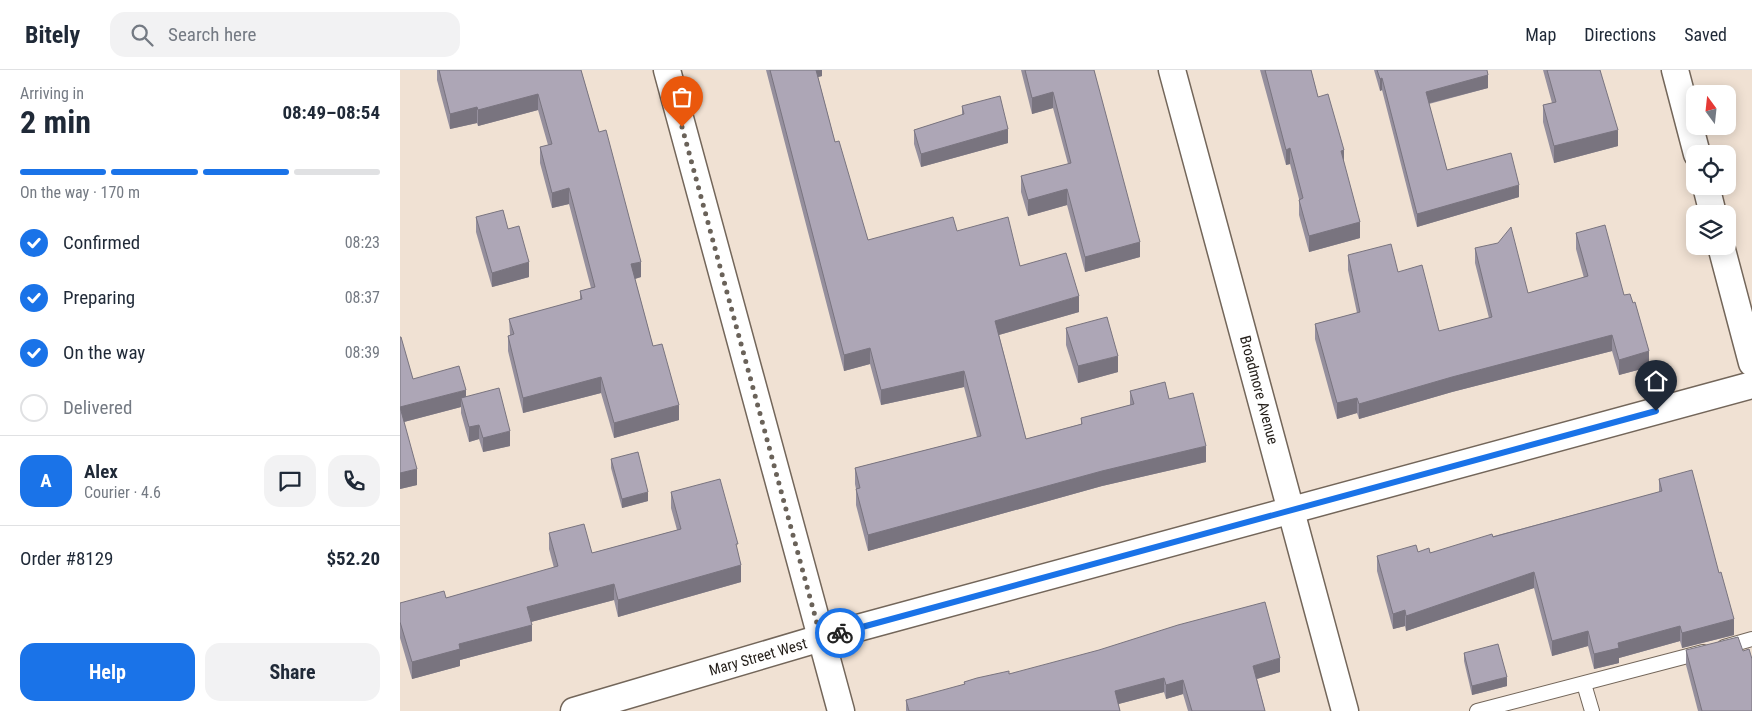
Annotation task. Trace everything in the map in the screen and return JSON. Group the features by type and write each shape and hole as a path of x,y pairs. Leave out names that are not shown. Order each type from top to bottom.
{"street":[{"path":"667,70 841,711"},
{"name":"Broadmore Avenue","path":"1172,70 1345,711"},
{"path":"1675,70 1695,145"},
{"path":"1723,255 1752,363"},
{"name":"Mary Street West","path":"574,711 821,638 1752,385"}],"lane":[{"path":"1477,711 1752,639"},
{"path":"1584,684 1592,711"}],"building":[{"path":"439,70 581,70 599,132 606,130 641,262 631,264 653,346 662,344 679,405 614,423 601,377 523,398 508,336 514,334 509,319 582,299 580,291 595,287 569,188 552,193 540,147 552,144 538,94 478,110 477,107 450,114"},
{"path":"770,70 816,70 835,142 839,141 868,240 953,217 957,231 1008,217 1020,266 1066,253 1079,296 995,321 1026,439 1082,424 1081,418 1134,404 1130,391 1165,382 1169,399 1193,393 1206,446 1102,471 868,535 856,489 860,488 855,468 981,436 964,371 881,390 870,348 844,355"},
{"path":"1025,70 1094,70 1140,242 1085,257 1067,189 1028,200 1021,176 1071,163 1053,92 1032,98"},
{"path":"1265,70 1311,70 1318,97 1328,94 1344,150 1341,151 1360,222 1309,236 1299,200 1303,198 1290,148 1286,150"},
{"path":"1377,70 1487,70 1488,75 1426,92 1447,170 1511,153 1519,185 1417,214 1382,78 1380,79"},
{"path":"1547,70 1600,70 1618,130 1554,146 1543,105 1556,102"},
{"path":"1000,96 1008,129 921,154 914,130 964,114 962,106"},
{"path":"503,210 508,229 519,226 529,262 492,273 476,217"},
{"path":"1605,225 1624,295 1630,294 1633,303 1635,302 1649,351 1619,360 1612,335 1452,377 1359,404 1357,398 1337,403 1315,324 1360,312 1348,255 1391,244 1398,272 1422,265 1439,331 1492,317 1475,248 1498,243 1511,227 1528,293 1588,276 1576,233"},
{"path":"1107,317 1118,356 1078,366 1066,328"},
{"path":"400,337 413,379 459,366 466,390 400,407"},
{"path":"499,388 510,431 483,438 479,425 469,427 461,398"},
{"path":"400,407 417,469 400,473"},
{"path":"638,452 648,492 622,499 611,459"},
{"path":"1692,470 1719,573 1721,572 1734,619 1682,633 1680,626 1618,643 1619,648 1594,654 1588,631 1552,641 1534,572 1406,616 1405,610 1393,614 1377,556 1416,545 1418,552 1429,548 1430,553 1492,534 1493,537 1662,491 1659,479"},
{"path":"720,479 738,544 736,544 741,565 618,600 614,584 527,607 532,625 459,644 460,649 412,662 400,622 400,603 444,591 446,598 558,566 549,533 584,524 592,553 681,529 671,492"},
{"path":"1265,602 1280,658 1253,666 1265,711 1192,711 1183,680 1166,685 1164,678 1115,691 1120,711 909,711 906,700 965,684 964,682 977,678 1009,671 1009,674"},
{"path":"1738,637 1743,651 1749,649 1752,659 1752,711 1702,711 1686,650"},
{"path":"1498,644 1507,677 1472,686 1464,653"}],"way so far":[{"path":"682,127 821,638 840,633"}],"route":[{"path":"840,633 1656,411"}]}
